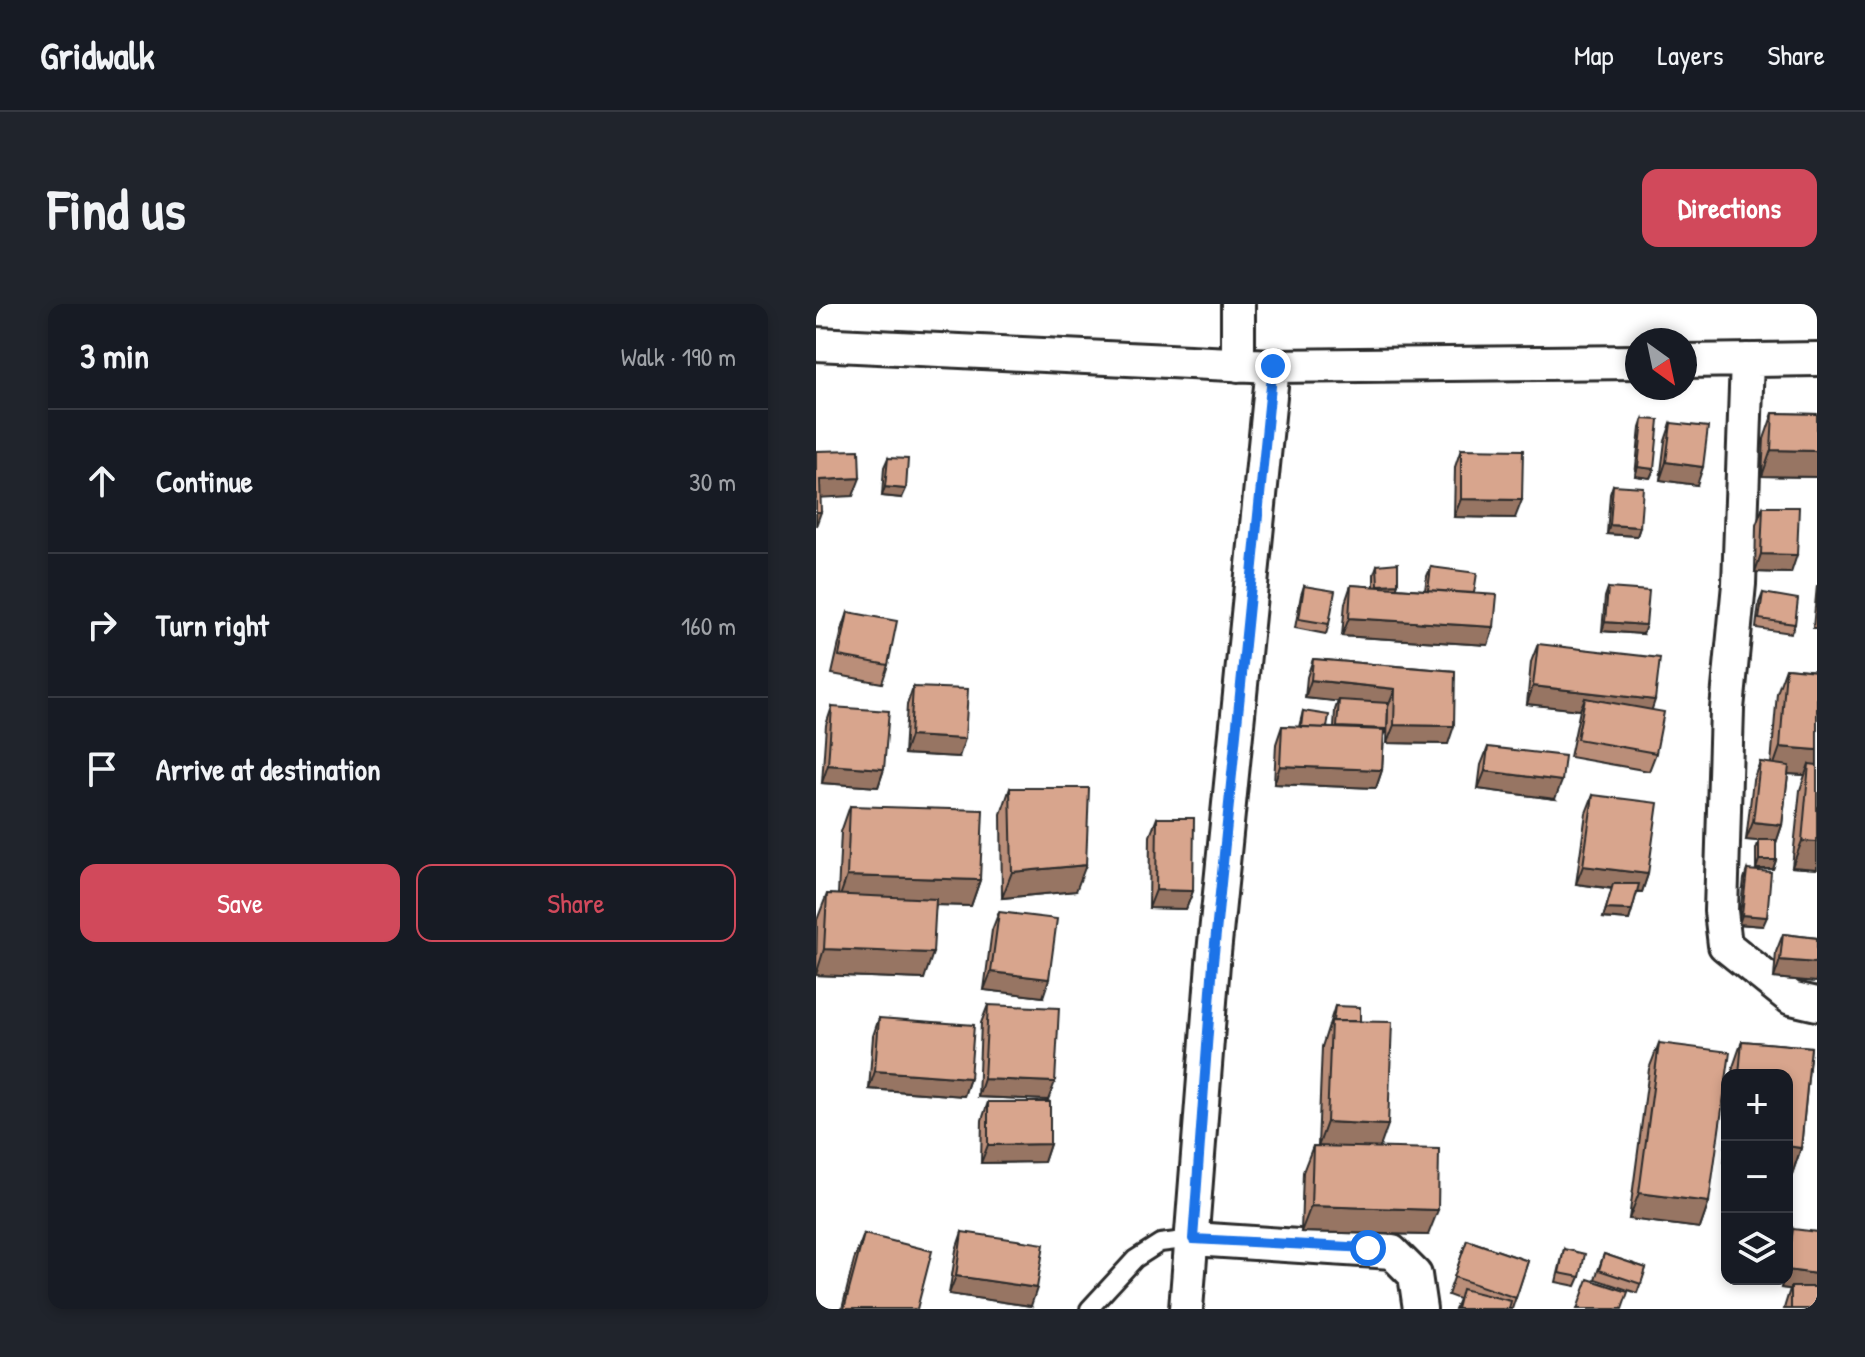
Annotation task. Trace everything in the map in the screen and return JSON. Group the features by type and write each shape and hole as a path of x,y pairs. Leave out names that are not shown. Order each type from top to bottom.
{"street":[{"path":"1238,304 1238,365"},
{"path":"816,344 1273,366 1625,362"},
{"path":"1697,361 1817,359"},
{"path":"1747,360 1739,584 1727,709 1721,911 1725,945 1791,998 1817,1004"},
{"path":"1186,1309 1213,963 1273,366"},
{"path":"1193,1239 1392,1252 1415,1275 1420,1309"}],"lane":[{"path":"1089,1309 1135,1259 1160,1243 1193,1239"}],"building":[{"path":"1773,413 1817,414 1817,451 1771,450"},
{"path":"1643,419 1659,420 1654,469 1638,467"},
{"path":"1671,423 1708,427 1703,467 1666,462"},
{"path":"1461,449 1523,450 1522,500 1461,499"},
{"path":"859,450 860,478 820,480 821,512 816,512 816,451"},
{"path":"888,458 908,459 906,489 885,487"},
{"path":"1613,485 1643,487 1640,527 1610,525"},
{"path":"1763,507 1799,507 1797,555 1761,554"},
{"path":"1398,563 1398,584 1378,585 1377,565"},
{"path":"1431,567 1477,573 1474,593 1428,590"},
{"path":"1351,585 1497,595 1494,627 1349,618"},
{"path":"1304,586 1335,591 1329,624 1299,619"},
{"path":"1608,588 1649,591 1646,625 1605,622"},
{"path":"1763,593 1798,599 1795,624 1759,619"},
{"path":"848,612 897,621 888,665 839,656"},
{"path":"1538,644 1660,658 1655,700 1533,686"},
{"path":"1313,659 1455,671 1454,726 1394,725 1395,689 1311,680"},
{"path":"1786,668 1817,671 1817,750 1780,747"},
{"path":"913,687 968,689 965,739 910,736"},
{"path":"1585,698 1664,712 1656,753 1577,739"},
{"path":"1339,700 1388,703 1387,729 1337,727"},
{"path":"832,707 889,711 884,769 828,765"},
{"path":"1303,711 1329,715 1327,728 1301,727"},
{"path":"1282,726 1384,730 1382,770 1280,766"},
{"path":"1488,747 1565,756 1562,781 1485,771"},
{"path":"1760,762 1789,766 1782,825 1753,822"},
{"path":"1809,764 1817,765 1817,842 1802,841"},
{"path":"1010,788 1089,788 1086,865 1012,872"},
{"path":"1593,795 1658,803 1648,874 1583,866"},
{"path":"850,806 983,810 980,880 847,876"},
{"path":"1157,818 1194,818 1193,891 1156,890"},
{"path":"1759,840 1776,840 1776,860 1759,860"},
{"path":"1747,870 1771,872 1767,917 1742,915"},
{"path":"1613,884 1639,884 1632,910 1606,909"},
{"path":"827,894 936,899 933,953 824,949"},
{"path":"999,912 1057,919 1049,979 991,972"},
{"path":"1783,934 1817,938 1817,963 1780,960"},
{"path":"988,1005 1059,1008 1055,1082 984,1079"},
{"path":"1335,1006 1360,1007 1360,1021 1333,1021"},
{"path":"879,1018 974,1025 970,1078 875,1071"},
{"path":"1331,1021 1392,1022 1388,1125 1327,1122"},
{"path":"1742,1041 1811,1047 1801,1148 1793,1147 1793,1069 1740,1069"},
{"path":"1659,1043 1730,1052 1728,1069 1721,1069 1721,1116 1709,1202 1639,1193"},
{"path":"988,1102 1050,1102 1050,1144 988,1145"},
{"path":"1313,1146 1439,1149 1438,1210 1311,1206"},
{"path":"1793,1229 1817,1232 1817,1274 1793,1271"},
{"path":"962,1232 1044,1244 1037,1288 956,1276"},
{"path":"864,1234 932,1251 917,1309 844,1309"},
{"path":"1467,1240 1528,1261 1516,1298 1454,1277"},
{"path":"1564,1249 1585,1254 1580,1277 1559,1273"},
{"path":"1604,1254 1646,1268 1641,1284 1599,1270"},
{"path":"1588,1279 1628,1292 1622,1309 1577,1309"},
{"path":"1791,1287 1817,1287 1817,1309 1791,1309"},
{"path":"1462,1289 1511,1301 1509,1309 1457,1309"}],"route":[{"path":"1273,366 1213,963 1193,1239 1368,1248"}]}
